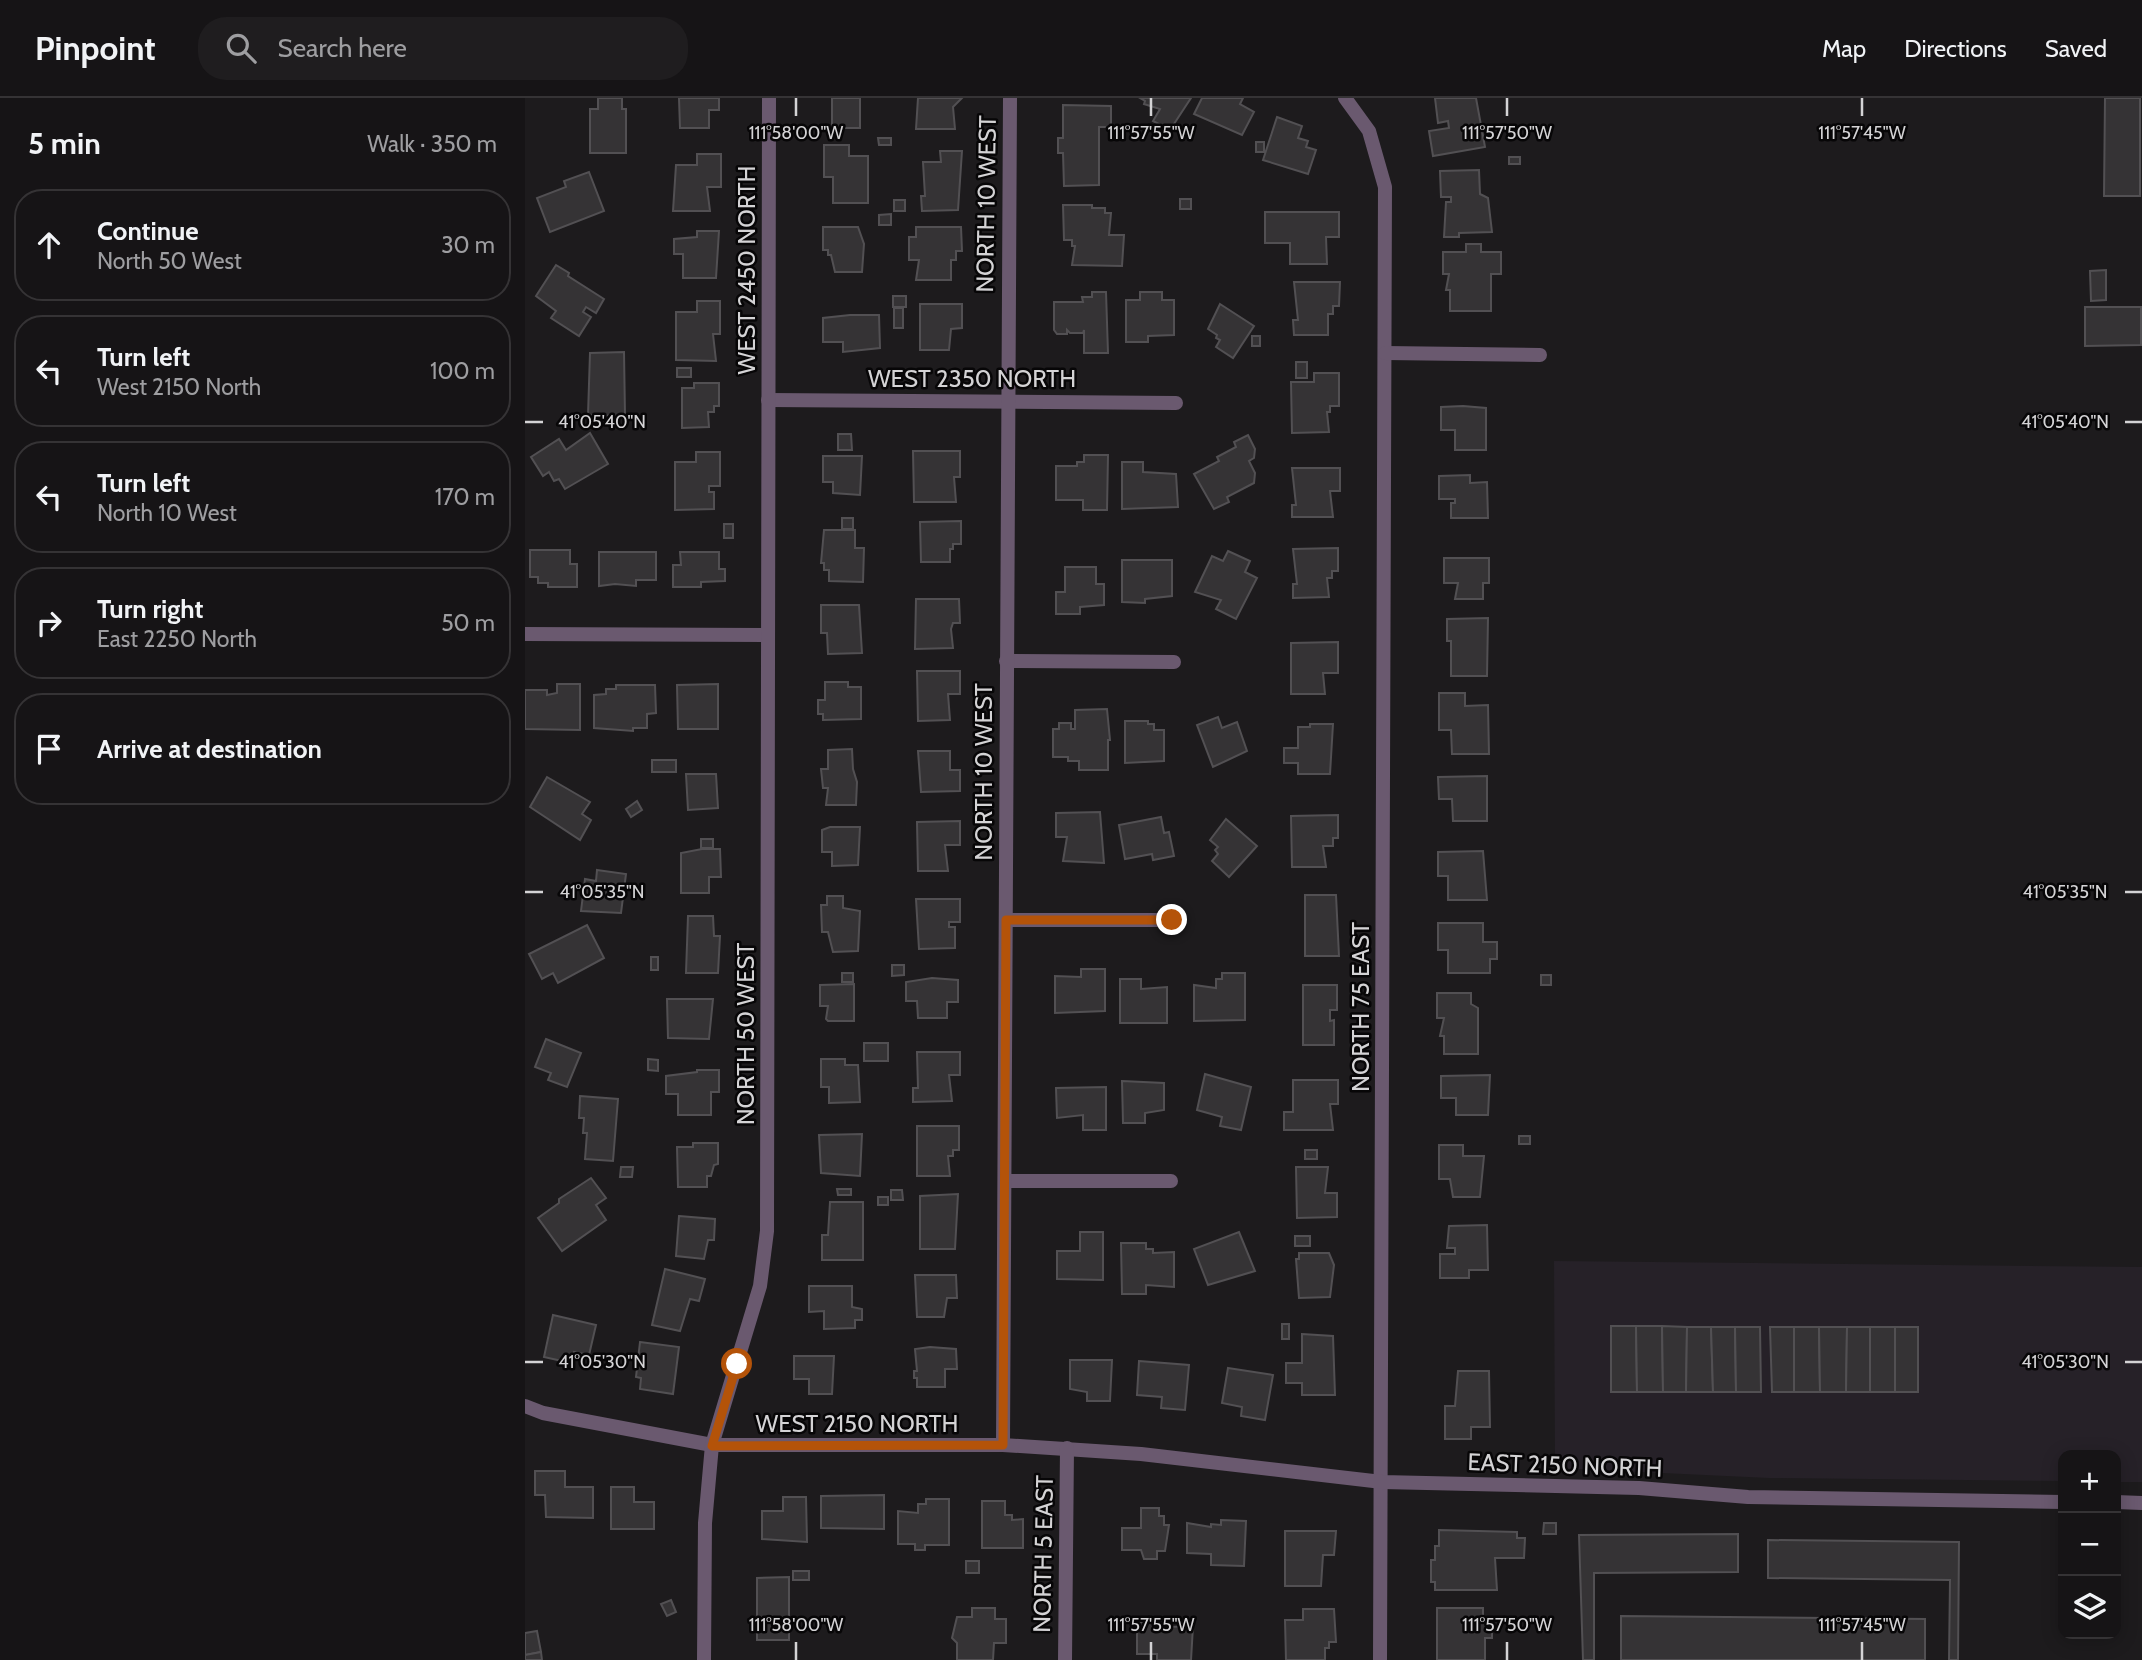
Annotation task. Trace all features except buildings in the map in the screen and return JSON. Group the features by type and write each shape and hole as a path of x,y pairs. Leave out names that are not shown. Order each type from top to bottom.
{"street":[{"name":"WEST 2450 NORTH","path":"768,400 769,98"},
{"name":"NORTH 10 WEST","path":"1003,1445 1010,98"},
{"name":"NORTH 75 EAST","path":"1345,98 1369,131 1385,187 1380,1660"},
{"path":"1385,353 1540,355"},
{"name":"WEST 2350 NORTH","path":"768,400 1176,403"},
{"name":"NORTH 50 WEST","path":"704,1660 705,1522 712,1446 760,1286 767,1231 768,400"},
{"path":"525,634 767,635"},
{"path":"1006,661 1174,662"},
{"path":"1006,920 1172,920"},
{"path":"1006,1181 1171,1181"},
{"name":"WEST 2150 NORTH","path":"525,1406 543,1413 712,1446 1003,1445 1067,1448"},
{"name":"EAST 2150 NORTH","path":"1067,1448 1382,1482 1639,1488 1748,1497 2058,1502"},
{"name":"NORTH 5 EAST","path":"1065,1660 1067,1448"},
{"path":"2121,1502 2142,1503"}],"shaded area":[{"path":"1554,1261 2142,1267 2142,1482 2121,1482 2121,1450 2058,1450 2058,1481 1769,1478 1555,1468"}],"route":[{"path":"737,1364 717,1419 712,1446 1003,1445 1006,920 1172,920"}]}
